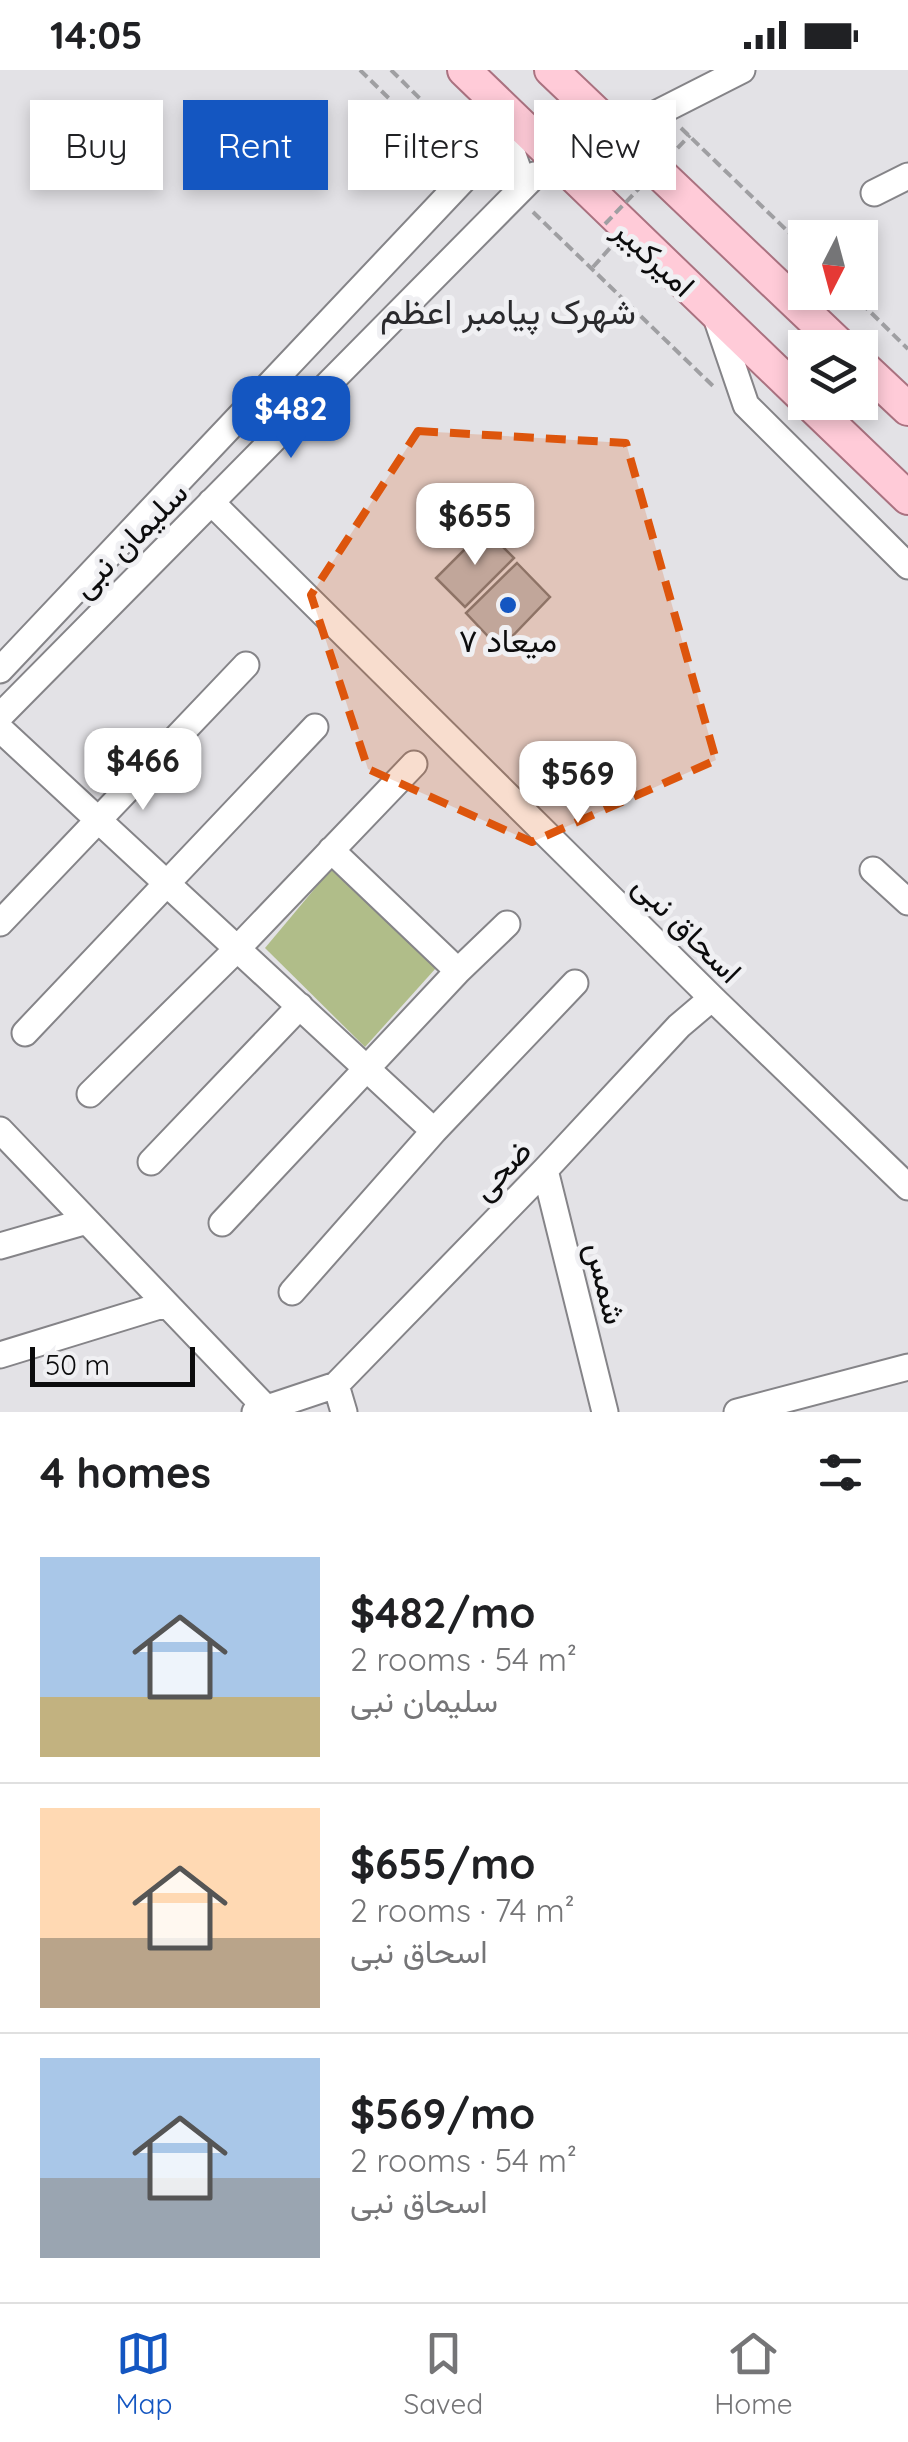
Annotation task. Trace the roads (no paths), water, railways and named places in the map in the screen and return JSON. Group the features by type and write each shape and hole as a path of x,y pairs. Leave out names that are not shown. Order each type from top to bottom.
{"main road":[{"name":"امیرکبیر","path":"464,70 494,100"},
{"name":"امیرکبیر","path":"551,70 581,100"},
{"name":"امیرکبیر","path":"514,120 534,141"},
{"name":"امیرکبیر","path":"584,190 788,383"},
{"name":"امیرکبیر","path":"675,190 824,330"},
{"path":"878,381 908,409"},
{"name":"امیرکبیر","path":"827,420 908,498"}],"street":[{"path":"676,104 742,70"},
{"path":"514,160 520,190"},
{"name":"سلیمان نبی","path":"0,716 534,175"},
{"path":"874,193 908,176"},
{"name":"سلیمان نبی","path":"0,670 454,190"},
{"path":"715,314 746,405 908,566"},
{"name":"اسحاق نبی","path":"211,502 712,998 908,1186"},
{"path":"0,923 246,666"},
{"path":"25,1032 315,726"},
{"path":"0,729 434,1131"},
{"path":"90,1094 237,949 414,764"},
{"path":"331,850 458,971"},
{"path":"873,870 908,902"},
{"path":"222,1223 458,971 507,924"},
{"path":"292,1292 434,1131 575,982"},
{"name":"ضحی","path":"336,1385 546,1170 679,1026 712,998"},
{"path":"151,1162 300,1006"},
{"path":"2,1134 166,1304 261,1410 336,1385 344,1412"},
{"name":"شمس","path":"546,1170 605,1412"},
{"path":"0,1246 87,1221"},
{"path":"0,1355 166,1304"},
{"path":"737,1412 908,1367"}],"place":[{"name":"میعاد ۷","path":"508,605"}],"district":[{"name":"شهرک پیامبر اعظم","path":"508,311"}]}
